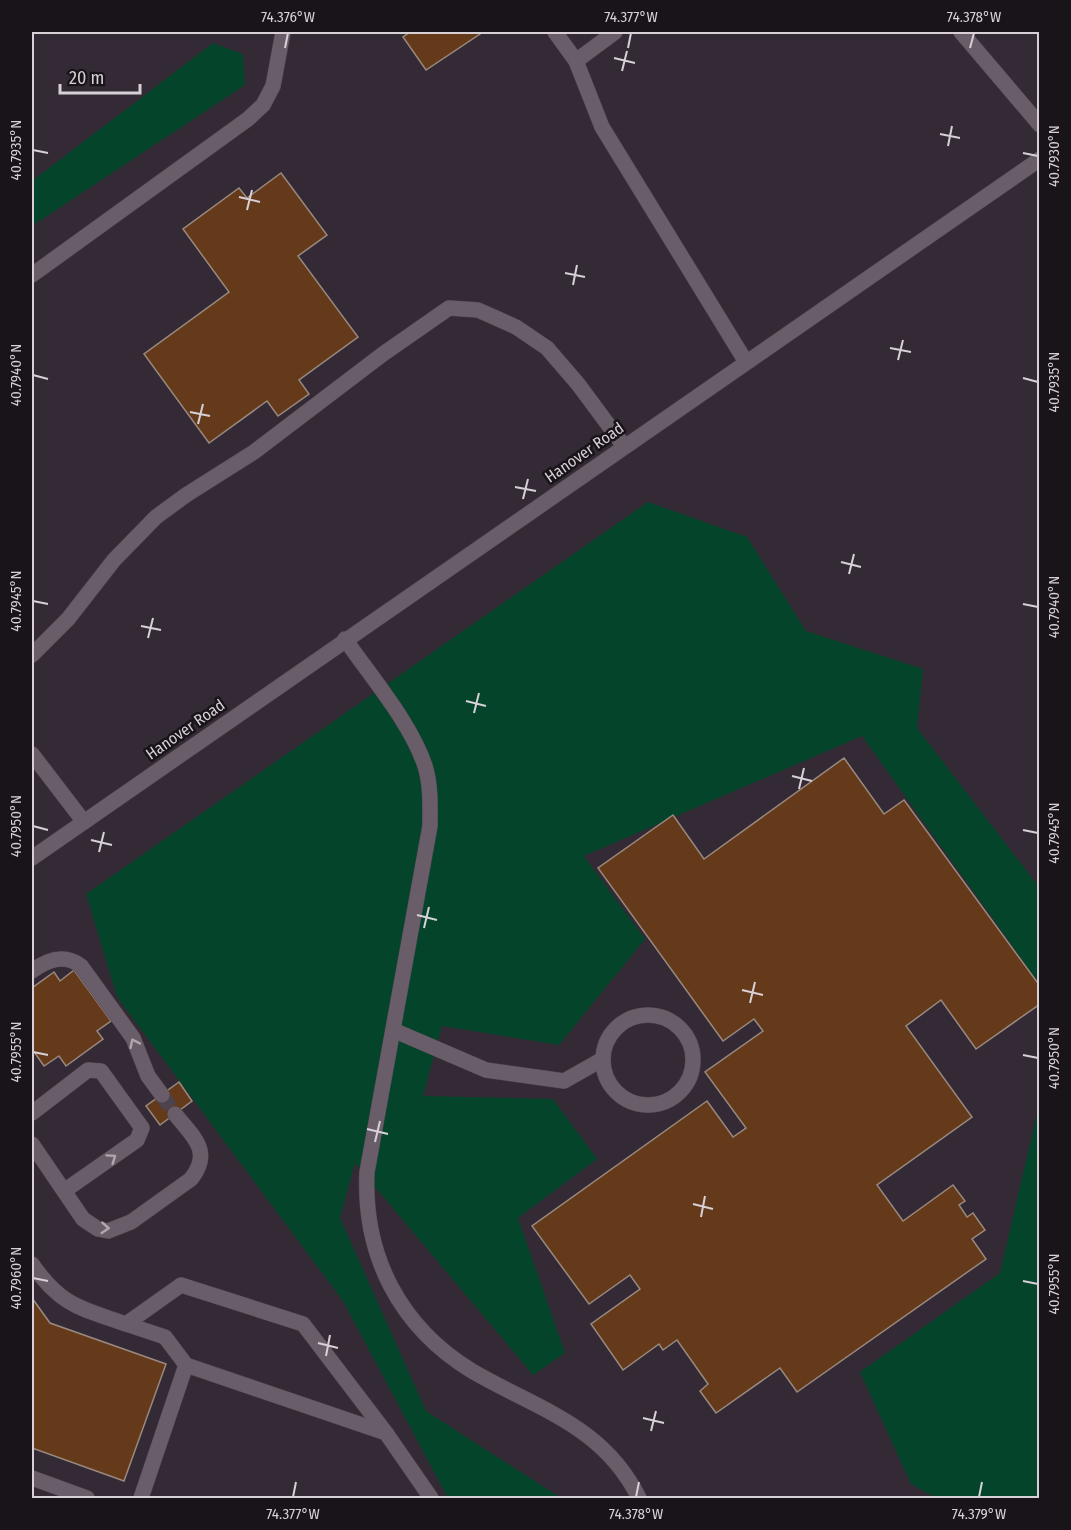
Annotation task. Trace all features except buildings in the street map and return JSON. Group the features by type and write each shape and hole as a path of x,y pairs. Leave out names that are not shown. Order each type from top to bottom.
{"street":[{"path":"32,275 248,119 263,105 273,86 283,32"},
{"path":"555,32 576,61 602,127 746,362"},
{"path":"576,61 615,32"},
{"path":"961,32 1040,125"},
{"name":"Hanover Road","path":"32,858 1040,159"},
{"path":"32,655 68,619 114,560 156,517 254,452 383,354 449,308 478,310 516,327 547,348 578,384 624,446"},
{"path":"345,639 411,733 425,766 430,796 430,826 367,1172 368,1222 377,1257 392,1290 412,1320 442,1349 472,1370 558,1414 587,1435 614,1460 639,1498"},
{"path":"32,754 84,822"},
{"path":"32,971 43,963 62,958 81,966 133,1038 148,1076 162,1095"},
{"path":"646,1015 668,1019 680,1028 689,1040 693,1054 693,1069 688,1082 678,1094 651,1105 636,1103 623,1097 612,1086 605,1073 603,1059 605,1048 616,1029 635,1017 646,1015"},
{"path":"393,1030 486,1070 542,1078 564,1081 603,1059"},
{"path":"32,1113 88,1070 101,1071 142,1128 137,1140 64,1191"},
{"path":"32,1144 83,1219 98,1229 108,1231 131,1222 191,1179 200,1166 202,1160 198,1144 176,1114"},
{"path":"32,1264 46,1285 66,1301 79,1308 165,1337 186,1365 386,1434"},
{"path":"126,1324 181,1285 303,1324 431,1498"},
{"path":"141,1498 186,1365"},
{"path":"32,1478 87,1498"}],"green space":[{"path":"213,43 243,54 245,85 32,226 32,181"},
{"path":"648,502 747,537 806,631 923,669 917,728 1039,887 1039,983 862,736 584,856 645,939 559,1045 442,1026 423,1096 553,1099 597,1159 518,1218 565,1353 533,1375 355,1163 340,1218 426,1411 561,1498 448,1498 343,1301 117,997 86,894"},
{"path":"1039,1105 1039,1498 936,1498 911,1484 860,1372 1000,1273"}],"tunnel":[{"path":"162,1095 175,1114"}]}
